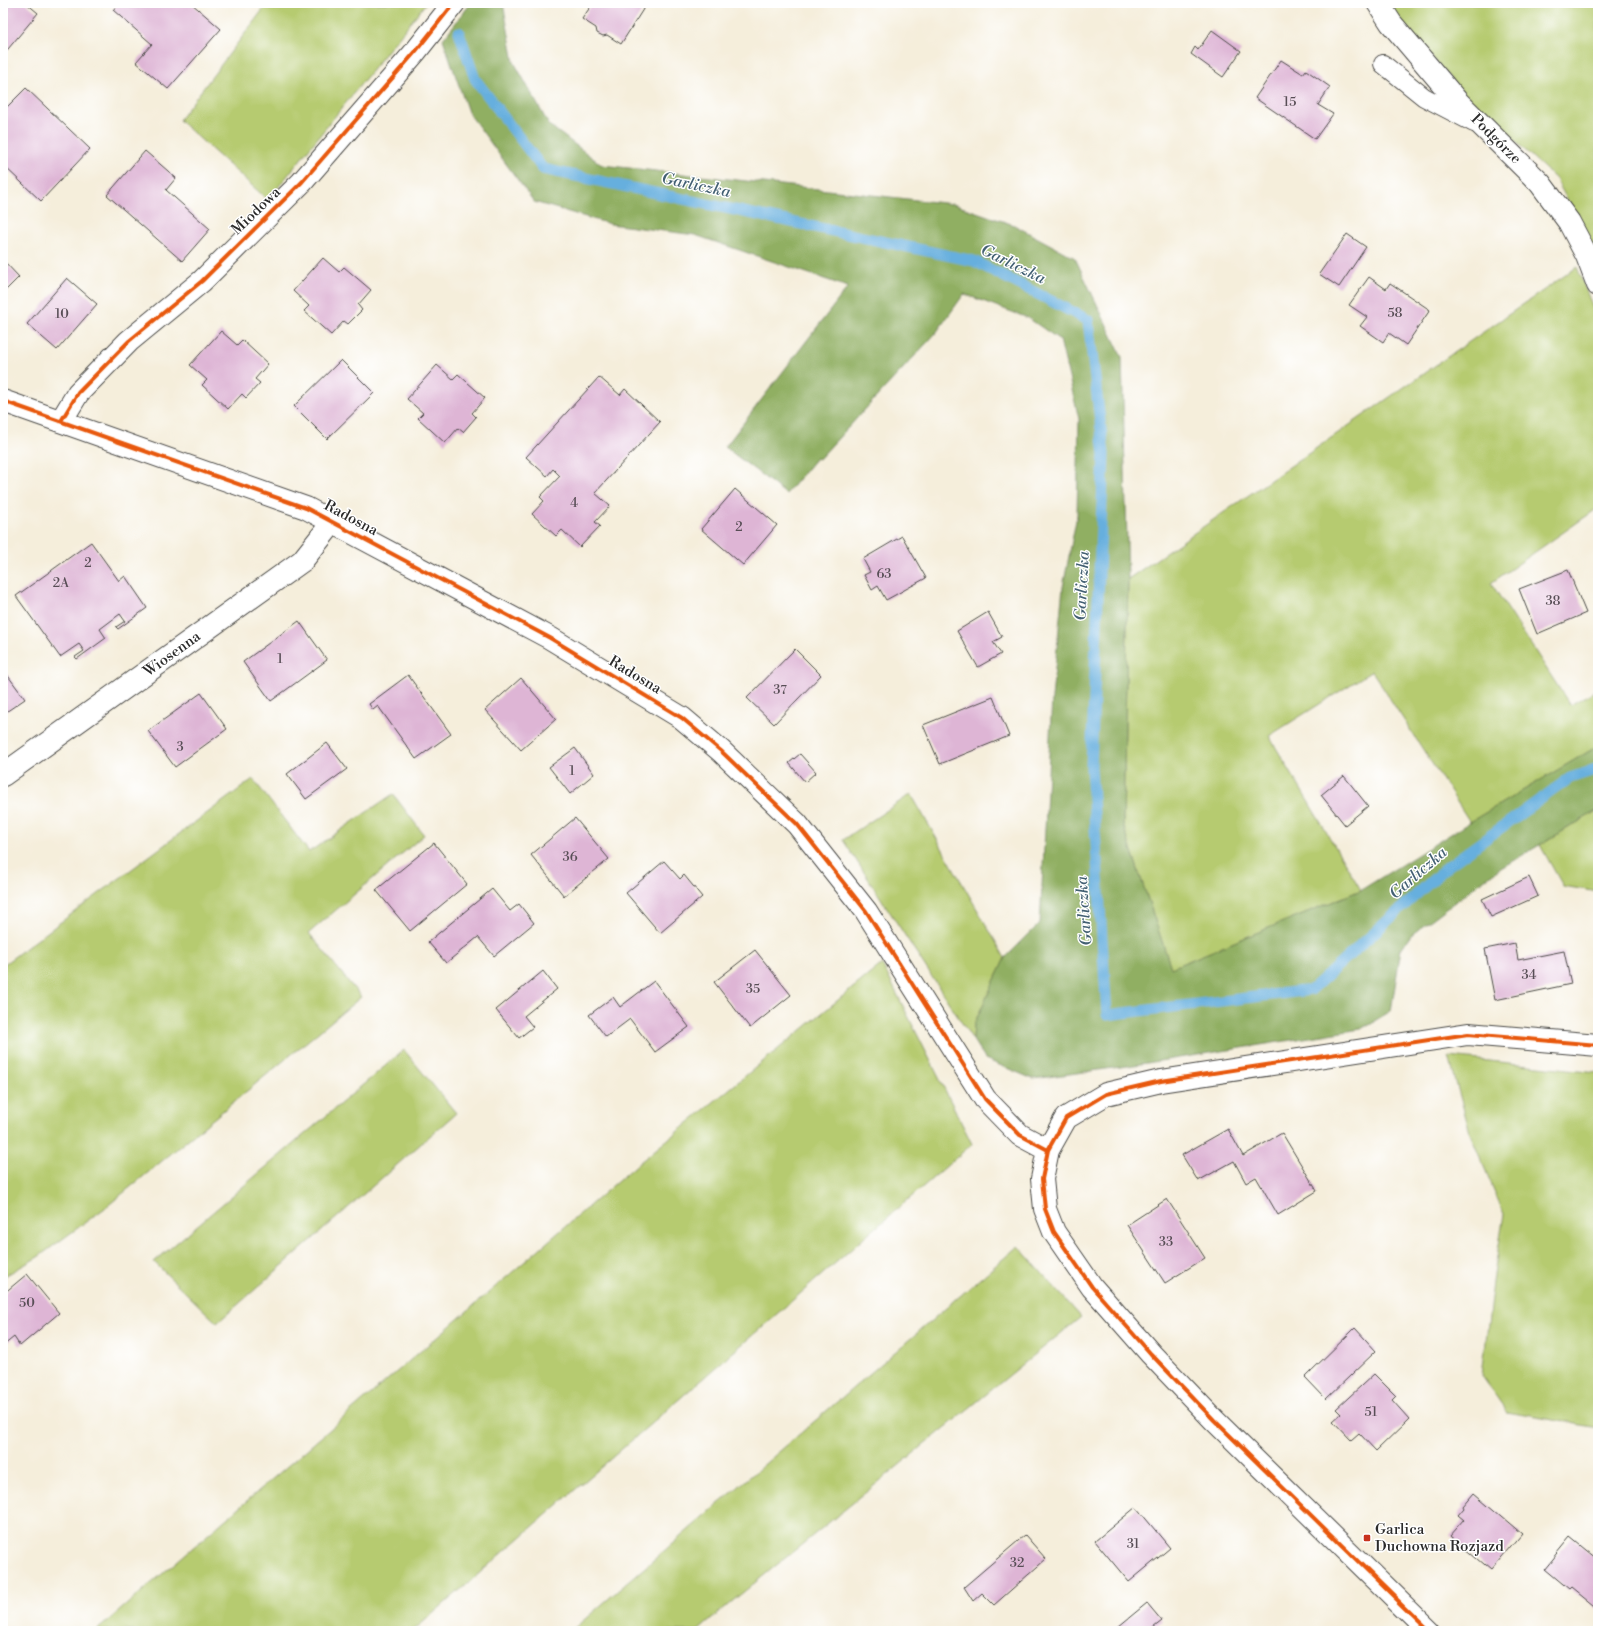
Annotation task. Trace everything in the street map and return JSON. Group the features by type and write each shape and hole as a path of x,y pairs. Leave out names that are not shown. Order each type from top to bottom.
{"street":[{"name":"Miodowa","path":"61,421 78,393 129,341 202,281 302,182 416,51 454,3"},
{"name":"Podgórze","path":"1378,3 1391,23 1457,100 1540,183 1565,216 1587,256 1598,285"},
{"name":"Radosna","path":"3,401 306,508 534,629 682,718 721,751 797,824 866,911 985,1099 1020,1134 1048,1150"},
{"name":"Wiosenna","path":"3,775 302,561 333,522"},
{"path":"1429,1631 1214,1420 1092,1287 1054,1232 1045,1209 1042,1180 1048,1150 1066,1118 1106,1094 1161,1081 1468,1034 1598,1045"}],"lane":[{"path":"1383,64 1424,97 1485,128"}],"green space":[{"path":"268,3 426,3 268,200 179,120"},
{"path":"471,3 503,3 514,62 549,125 602,165 953,204 1014,225 1075,258 1122,357 1128,579 1123,825 1171,968 1361,890 1470,822 1598,746 1598,810 1496,871 1411,935 1401,949 1391,1011 1361,1029 1128,1066 1033,1079 985,1059 973,1040 974,1024 1005,958 1040,923 1052,698 1063,587 1077,515 1079,419 1060,340 1028,318 964,294 936,333 819,459 816,458 786,494 725,447 848,287 695,235 610,224 534,202 468,112 443,39"},
{"path":"1384,3 1598,3 1598,264 1585,233 1556,179 1460,90"},
{"path":"1577,267 1598,321 1598,508 1491,583 1570,705 1598,689 1598,746 1470,822 1372,671 1269,736 1361,890 1171,968 1123,825 1128,579"},
{"path":"253,779 309,852 393,794 424,835 309,933 361,997 105,1208 38,1257 3,1277 3,965"},
{"path":"911,794 1005,958 974,1024 973,1040 843,840"},
{"path":"1598,810 1598,892 1563,886 1540,845"},
{"path":"882,964 972,1144 413,1631 96,1631 639,1163"},
{"path":"404,1050 456,1113 217,1323 154,1262"},
{"path":"1449,1057 1598,1072 1598,1428 1507,1412 1482,1376 1493,1281 1504,1214 1471,1136"},
{"path":"1018,1246 1081,1317 735,1599 698,1631 571,1631"}],"building":[{"path":"3,3 26,3 38,13 3,55"},
{"path":"119,3 191,3 221,29 168,89 136,62 152,44 113,10"},
{"path":"593,3 647,3 621,44 607,35 603,36 597,33 596,28 582,19"},
{"path":"1212,30 1241,51 1223,77 1191,54 1195,47 1198,50"},
{"path":"1281,60 1303,74 1306,70 1330,87 1318,105 1333,114 1315,139 1255,98"},
{"path":"26,88 90,149 41,201 3,165 3,111"},
{"path":"145,151 176,178 166,190 210,229 182,261 107,195"},
{"path":"1347,234 1366,247 1339,287 1319,274"},
{"path":"323,258 339,272 344,267 371,290 358,305 362,310 348,324 344,321 331,335 304,311 309,306 293,291"},
{"path":"3,260 19,277 3,293"},
{"path":"1369,277 1386,289 1390,283 1430,310 1406,345 1389,333 1383,342 1360,326 1367,317 1349,305"},
{"path":"67,278 97,304 57,350 27,324"},
{"path":"221,331 237,345 242,340 268,364 255,379 260,383 246,398 242,394 228,409 202,385 207,380 190,365"},
{"path":"341,360 374,393 327,439 294,406"},
{"path":"437,365 453,379 458,374 485,398 472,413 476,417 463,432 458,428 445,443 418,418 423,413 407,399"},
{"path":"599,377 620,395 625,389 660,422 595,493 610,506 595,522 600,526 580,547 562,530 556,536 532,514 544,501 540,497 560,476 553,469 547,476 526,457"},
{"path":"735,489 777,525 743,565 701,529"},
{"path":"902,536 926,578 886,600 878,586 872,590 864,575 870,572 863,559"},
{"path":"91,542 119,581 125,576 147,608 118,629 116,627 125,621 120,614 100,629 106,638 77,659 75,657 84,651 79,644 60,657 16,596"},
{"path":"1568,570 1586,613 1537,634 1519,589"},
{"path":"988,612 1002,637 993,642 1001,654 978,667 957,631"},
{"path":"299,621 327,660 271,701 243,662"},
{"path":"795,649 821,675 774,724 747,698"},
{"path":"3,669 25,699 3,714"},
{"path":"408,675 451,734 416,759 378,706 373,710 369,704"},
{"path":"521,678 556,719 521,750 485,710"},
{"path":"201,693 227,729 175,767 148,731"},
{"path":"993,697 1009,736 940,764 923,725"},
{"path":"327,743 347,769 306,799 287,774"},
{"path":"575,748 594,774 570,794 549,767"},
{"path":"800,754 816,772 805,782 789,763"},
{"path":"1344,776 1368,806 1345,825 1321,795"},
{"path":"575,818 609,859 564,896 531,855"},
{"path":"434,843 467,884 410,931 376,890"},
{"path":"664,861 680,879 684,875 702,897 660,933 626,893"},
{"path":"1529,877 1538,896 1491,917 1482,899"},
{"path":"492,889 510,911 519,904 534,923 494,956 478,937 446,963 428,942"},
{"path":"1515,943 1518,960 1564,951 1571,984 1495,1000 1485,949"},
{"path":"755,950 791,995 750,1028 714,982"},
{"path":"543,971 557,989 524,1016 533,1027 519,1038 496,1010"},
{"path":"654,981 689,1027 655,1052 630,1019 606,1037 589,1015 613,997 620,1007"},
{"path":"1228,1129 1243,1156 1282,1133 1317,1191 1278,1215 1256,1177 1246,1183 1234,1161 1198,1181 1182,1155"},
{"path":"1167,1199 1205,1258 1165,1283 1127,1225"},
{"path":"27,1274 59,1313 20,1346 14,1337 3,1346 3,1294"},
{"path":"1355,1328 1376,1351 1326,1399 1305,1377"},
{"path":"1374,1374 1396,1396 1392,1400 1409,1419 1376,1451 1359,1433 1351,1440 1333,1421 1341,1414 1336,1409"},
{"path":"1474,1493 1521,1533 1490,1570 1450,1536 1464,1520 1458,1515 1464,1508 1463,1506"},
{"path":"1136,1507 1170,1548 1129,1582 1095,1541"},
{"path":"1025,1535 1046,1559 994,1605 982,1593 973,1601 964,1587"},
{"path":"1571,1537 1598,1559 1598,1611 1570,1588 1568,1590 1544,1570"},
{"path":"1147,1603 1162,1621 1149,1631 1113,1631"}],"waterway":[{"name":"Garliczka","path":"459,32 475,79 543,169 974,261 1088,320 1104,454 1091,767 1107,1015 1311,990 1448,866 1570,778 1598,769"}],"cycle path":[{"path":"61,421 78,393 129,341 202,281 302,182 416,51 454,3"},
{"path":"3,401 306,508 550,638 682,718 721,751 797,824 866,911 985,1099 1020,1135 1048,1150"},
{"path":"1429,1631 1214,1420 1151,1354 1092,1287 1054,1232 1045,1209 1042,1179 1048,1150 1066,1118 1106,1094 1161,1081 1468,1034 1598,1045"}],"place":[{"name":"Garlica Duchowna Rozjazd","path":"1367,1538"}]}
